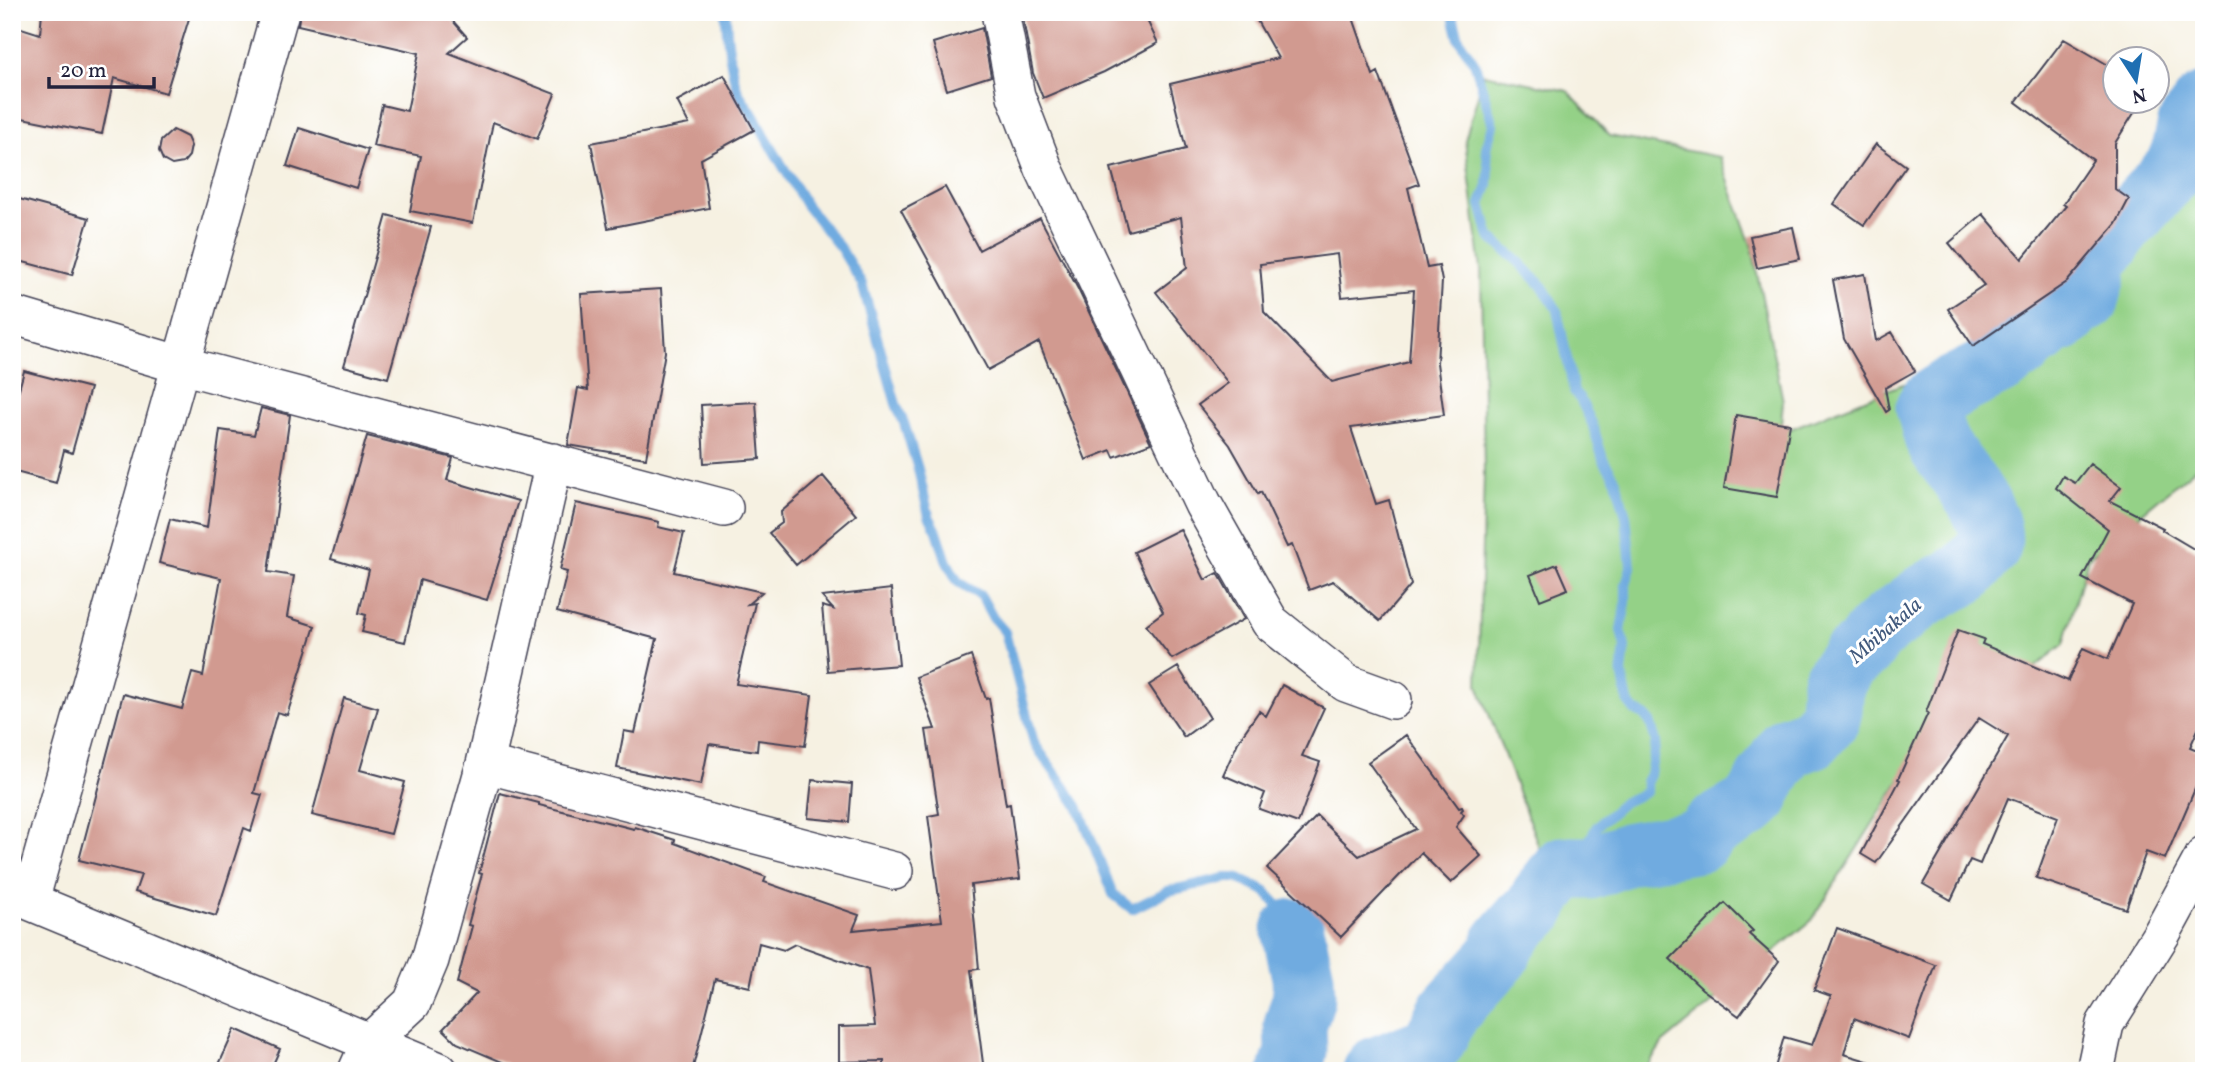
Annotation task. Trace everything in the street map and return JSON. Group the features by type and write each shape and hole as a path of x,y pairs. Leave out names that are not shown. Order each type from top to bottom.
{"street":[{"path":"279,12 181,365 21,898 364,1056 439,1071"},
{"path":"1000,12 1016,96 1044,169 1203,504 1269,622 1346,682 1393,700"},
{"path":"12,315 181,365 724,508"},
{"path":"364,1056 412,1003 430,960 485,764 554,463"},
{"path":"485,764 894,871"},
{"path":"2095,1071 2105,1024 2162,933 2204,856"}],"green space":[{"name":"Mbibakala","path":"1484,74 1568,91 1610,136 1720,157 1752,248 1783,401 1780,433 1897,386 2100,324 2121,213 2204,143 2204,461 2088,558 2064,644 1904,774 1812,920 1662,1044 1644,1071 1361,1071 1368,1054 1468,985 1540,850 1478,685 1484,475 1481,270 1465,140"}],"building":[{"path":"42,12 191,12 166,93 114,78 102,134 12,116 12,25 40,34"},
{"path":"300,12 445,12 467,37 449,53 555,94 537,139 493,122 473,223 410,211 421,156 373,146 382,105 407,111 419,53 298,25"},
{"path":"1143,12 1158,43 1104,72 1043,98 1033,73 1022,14"},
{"path":"1252,12 1351,12 1373,75 1378,72 1419,184 1408,188 1427,268 1439,266 1442,281 1437,363 1444,415 1351,428 1376,504 1389,500 1411,585 1380,621 1333,581 1309,590 1292,545 1287,547 1261,492 1258,494 1230,445 1198,405 1228,383 1156,292 1187,268 1181,217 1128,231 1111,168 1186,149 1170,84 1278,58","holes":["1337,254 1342,297 1414,290 1409,362 1332,382 1264,312 1260,264"]},
{"path":"982,28 991,76 947,90 933,43"},
{"path":"2064,39 2100,60 2100,116 2132,116 2115,143 2115,189 2129,199 2116,224 2067,282 1973,346 1948,309 1984,285 1949,243 1983,214 2022,259 2066,206 2063,204 2093,160 2016,102"},
{"path":"724,75 754,130 701,159 709,208 608,228 591,143 689,124 677,101"},
{"path":"299,128 368,150 356,188 287,166"},
{"path":"173,130 187,137 191,146 189,156 183,163 172,165 163,160 159,151 161,141"},
{"path":"1876,144 1906,166 1864,225 1834,204"},
{"path":"945,187 979,250 1040,218 1078,289 1151,443 1114,457 1111,450 1086,460 1039,342 988,370 901,210"},
{"path":"12,197 89,218 72,275 12,259"},
{"path":"387,215 431,227 388,378 344,366"},
{"path":"1793,227 1800,259 1757,268 1750,236"},
{"path":"1865,274 1876,341 1892,332 1915,371 1885,388 1889,410 1886,412 1844,339 1833,280"},
{"path":"661,289 665,352 646,458 568,445 578,388 588,390 581,294"},
{"path":"24,371 90,388 72,453 64,450 56,483 12,471 12,415"},
{"path":"756,402 760,459 704,463 701,405"},
{"path":"261,408 290,415 268,572 294,576 287,617 315,626 287,715 277,712 254,793 262,795 251,831 244,828 216,916 135,892 141,875 79,860 123,694 182,709 192,673 203,676 221,578 159,563 170,519 207,528 220,430 254,435"},
{"path":"1736,415 1790,424 1777,497 1724,488"},
{"path":"367,436 453,458 447,480 518,501 487,600 420,580 405,642 362,632 366,615 359,613 369,570 331,559"},
{"path":"2090,464 2121,487 2110,501 2163,528 2162,530 2204,555 2204,716 2190,747 2204,753 2204,768 2165,859 2146,852 2126,909 2036,878 2058,817 2008,798 1980,864 1970,860 1951,900 1923,884 2008,736 1979,718 1876,863 1861,854 1900,780 1898,779 1928,713 1926,712 1958,630 1984,639 1982,644 2068,681 2083,648 2108,659 2132,604 2082,578 2108,529 2056,488 2063,476 2075,483"},
{"path":"823,476 856,515 796,565 769,533 782,523 781,512"},
{"path":"576,503 659,522 658,527 684,533 674,572 762,592 748,604 755,603 736,684 812,695 805,746 758,740 757,751 709,744 701,785 617,768 624,731 635,733 657,639 557,612 567,572 560,570"},
{"path":"1180,529 1205,580 1218,573 1244,619 1172,659 1146,625 1163,612 1134,552"},
{"path":"1557,564 1568,589 1540,600 1530,575"},
{"path":"891,589 899,665 828,671 822,606 833,609 822,597"},
{"path":"971,656 986,699 989,698 1006,805 1010,804 1020,879 971,885 979,969 971,970 984,1071 884,1071 884,1061 839,1062 839,1027 875,1026 868,970 795,944 784,950 759,943 750,987 715,979 692,1071 505,1071 507,1064 457,1043 443,1029 477,993 457,983 472,926 468,925 482,874 479,873 500,793 634,829 635,827 675,840 674,843 766,877 764,882 859,915 853,930 942,921 928,816 939,814 926,730 935,729 916,677"},
{"path":"1178,667 1210,718 1184,737 1149,685"},
{"path":"1282,685 1324,708 1302,756 1320,762 1298,823 1259,809 1265,793 1223,775 1239,740 1259,711 1266,716"},
{"path":"344,698 378,708 360,770 405,782 391,834 312,815"},
{"path":"1406,735 1459,808 1462,807 1464,815 1456,827 1481,856 1451,883 1421,853 1341,937 1267,868 1317,816 1359,856 1416,829 1368,762"},
{"path":"812,780 852,784 849,822 808,818"},
{"path":"1725,903 1753,931 1749,934 1779,961 1739,1016 1702,989 1670,959"},
{"path":"1837,928 1936,965 1909,1039 1854,1018 1844,1054 1874,1063 1873,1071 1774,1071 1784,1037 1812,1045 1831,996 1814,990"},
{"path":"235,1029 280,1049 270,1071 216,1071"}],"waterway":[{"path":"726,12 732,67 740,95 806,205 841,249 862,284 896,404 918,469 929,516 947,562 958,582 981,596 993,618 1005,632 1034,743 1078,806 1113,894 1132,909 1168,891 1237,878 1265,891 1282,909 1293,930"},
{"path":"1452,12 1459,39 1475,64 1493,125 1486,148 1488,186 1481,204 1490,237 1543,287 1557,310 1574,392 1592,423 1603,459 1616,480 1626,516 1631,567 1626,584 1621,630 1625,647 1622,673 1628,702 1650,722 1656,741 1646,792 1624,802 1597,826 1576,866"},
{"name":"Mbibakala","path":"1374,1071 1425,1049 1434,1041 1450,1010 1499,956 1503,943 1535,910 1563,868 1590,868 1631,853 1699,841 1711,828 1748,807 1758,798 1788,747 1812,738 1829,718 1833,682 1849,660 1864,649 1886,624 1924,596 1966,573 1990,546 1991,534 1982,508 1941,449 1927,407 1931,401 1951,388 2005,361 2041,334 2044,327 2066,318 2078,305 2088,300 2096,271 2095,265 2120,229 2175,169 2189,124 2204,104"},
{"path":"1290,1071 1296,1051 1295,1025 1304,997 1303,977 1293,930"}]}
